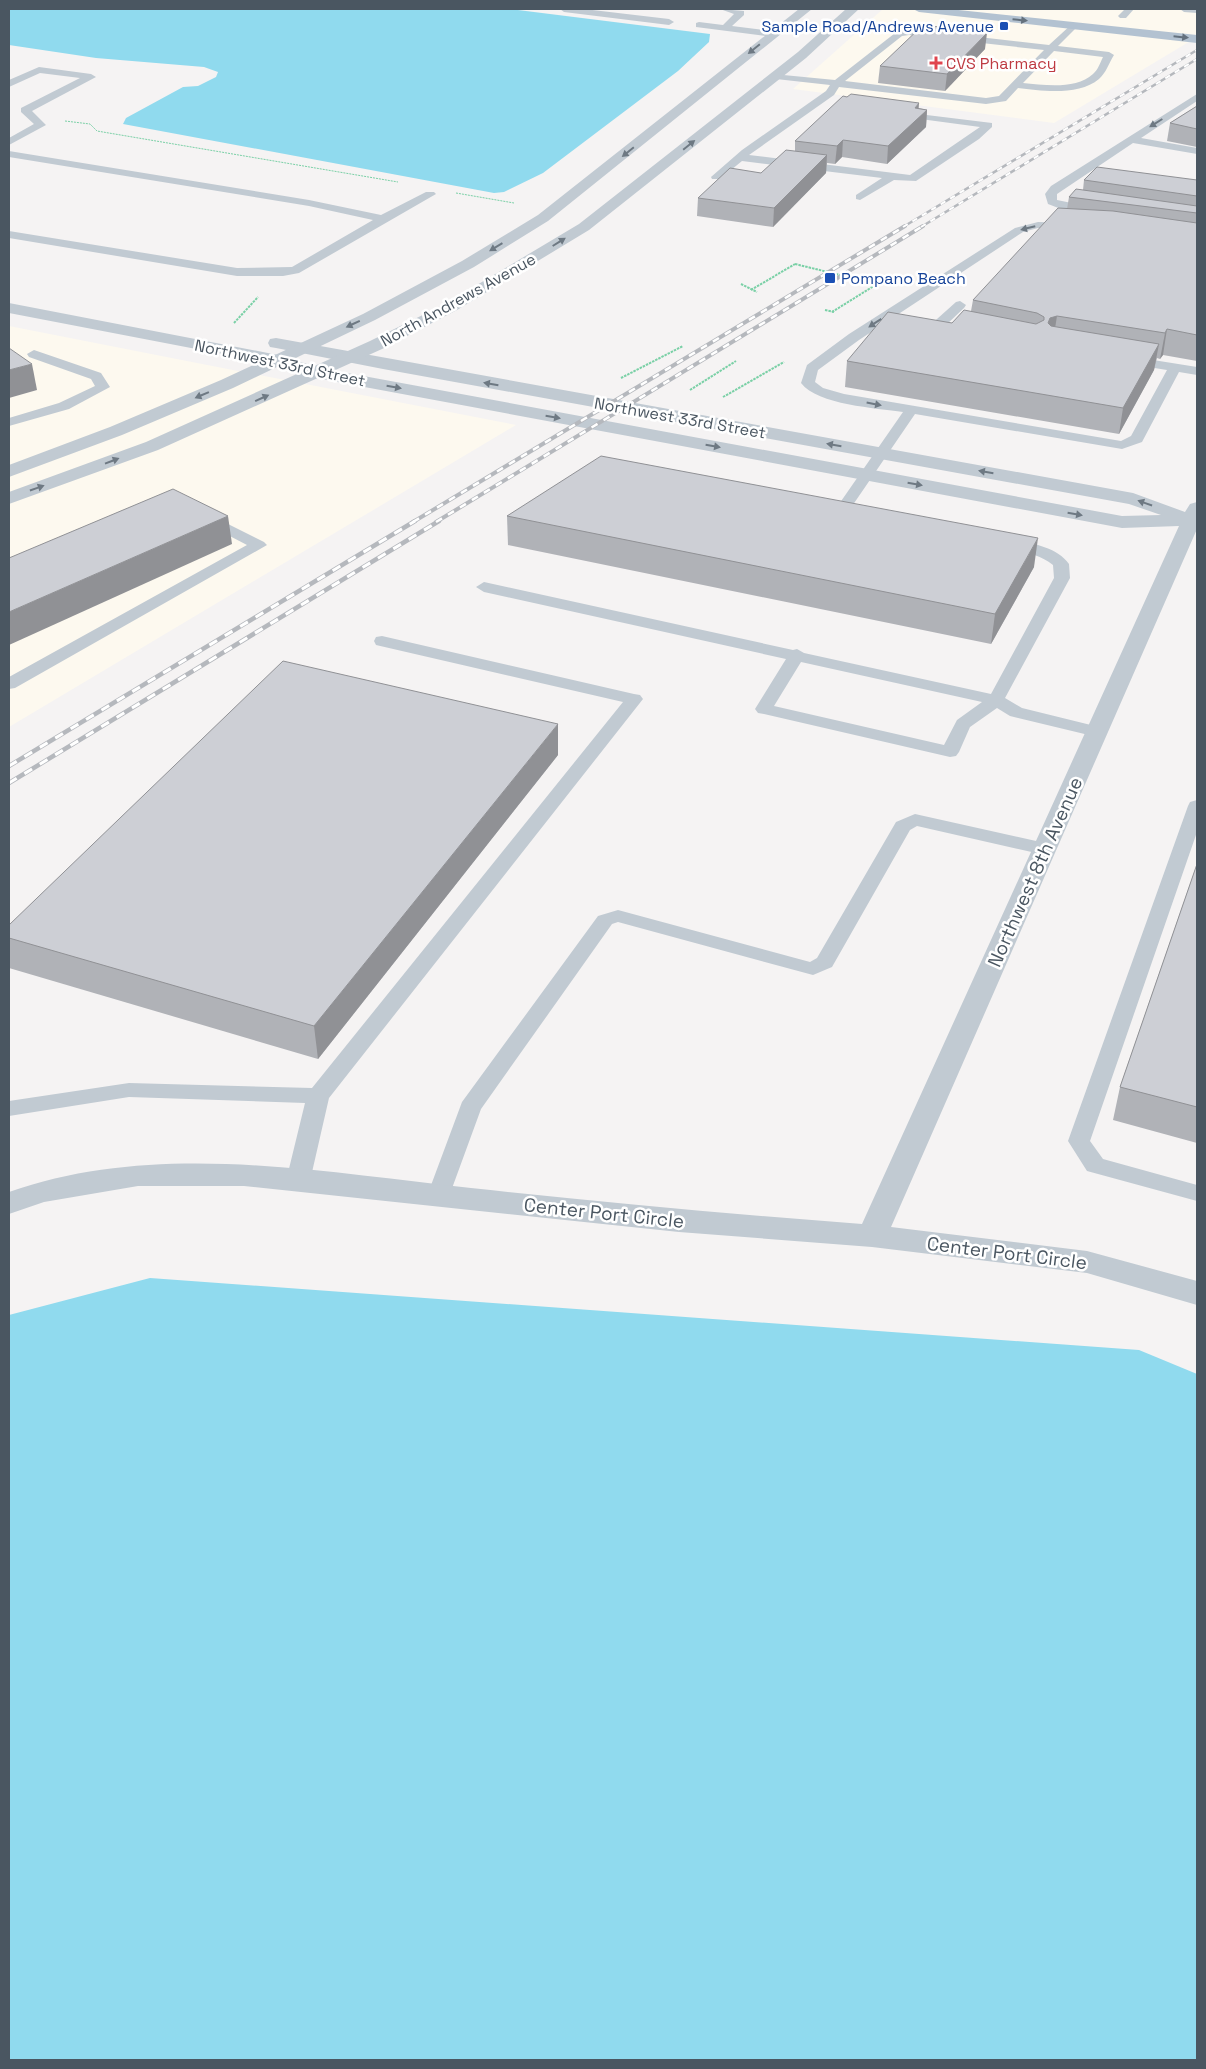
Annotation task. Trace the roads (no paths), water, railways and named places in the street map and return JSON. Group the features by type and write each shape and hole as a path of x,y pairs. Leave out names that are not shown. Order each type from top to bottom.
{"main road":[{"path":"919,9 1197,39"},
{"path":"1122,13 1142,18"}],"street":[{"name":"North Andrews Avenue","path":"9,471 116,431 278,360 370,317 468,264 543,218 806,9"},
{"name":"North Andrews Avenue","path":"9,498 152,446 316,373 451,307 584,227 776,76 853,9"},
{"name":"Northwest 33rd Street","path":"9,308 278,360 316,373 1122,522 1195,515"},
{"name":"Northwest 33rd Street","path":"166,339 192,332 241,336 348,358 1133,499 1195,515"},
{"name":"Northwest 8th Avenue","path":"872,1236 1195,515"},
{"name":"Center Port Circle","path":"9,1203 40,1192 138,1175 244,1175 679,1222 872,1236 1087,1262 1197,1293"}],"lane":[{"path":"564,9 669,22"},
{"path":"724,9 741,13 724,28"},
{"path":"1184,9 1197,10"},
{"path":"699,25 773,34"},
{"path":"776,76 986,101 1002,99 1073,26"},
{"path":"716,177 740,157 830,93 837,83 899,33 909,32 1109,55 1097,76 1090,81 1058,87 1016,85"},
{"path":"9,84 39,70 91,77 25,110 41,125 9,142"},
{"path":"1110,213 1061,206 1052,202 1051,194 1054,188 1197,97"},
{"path":"817,102 836,104"},
{"path":"740,157 912,179 975,137 988,125 883,111"},
{"path":"1131,139 1197,151"},
{"path":"9,154 309,203 383,219"},
{"path":"860,197 893,176"},
{"path":"9,234 228,271 274,273 295,270 430,194"},
{"path":"1083,228 1038,225 1019,230 854,337 812,368 808,383 818,391 911,410 1122,445 1137,439 1175,368"},
{"path":"923,339 960,305"},
{"path":"938,325 956,329"},
{"path":"9,422 64,406 103,387 96,376 34,354"},
{"path":"1118,358 1197,371"},
{"path":"841,512 911,410"},
{"path":"808,506 860,515"},
{"path":"9,684 259,545 188,509"},
{"path":"797,654 764,709 950,752 964,724 996,700 1062,578 1061,564 1052,556 1033,548 994,541"},
{"path":"484,587 797,654 996,700 1016,712 1097,732"},
{"path":"298,1181 318,1096 634,699 382,641"},
{"path":"1197,806 1080,1141 1095,1166 1197,1193"},
{"path":"439,1196 470,1106 605,920 618,916 813,970 825,962 903,826 915,820 1045,849"},
{"path":"9,1109 129,1090 318,1096"}],"water":[{"path":"9,9 510,9 710,34 709,42 678,71 543,173 504,192 494,193 123,124 126,118 183,87 198,86 216,77 218,72 204,67 96,58 9,45"},
{"path":"150,1278 1139,1350 1197,1374 1197,2060 9,2060 9,1315"}],"railway":[{"path":"903,227 1197,50"},
{"path":"921,227 1197,59"},
{"path":"413,522 905,226"},
{"path":"436,522 923,226"},
{"path":"9,766 415,521"},
{"path":"9,783 439,521"}],"place":[{"name":"Sample Road/Andrews Avenue","path":"1004,26"},
{"name":"CVS Pharmacy","path":"936,63"},
{"name":"Pompano Beach","path":"830,278"}]}
